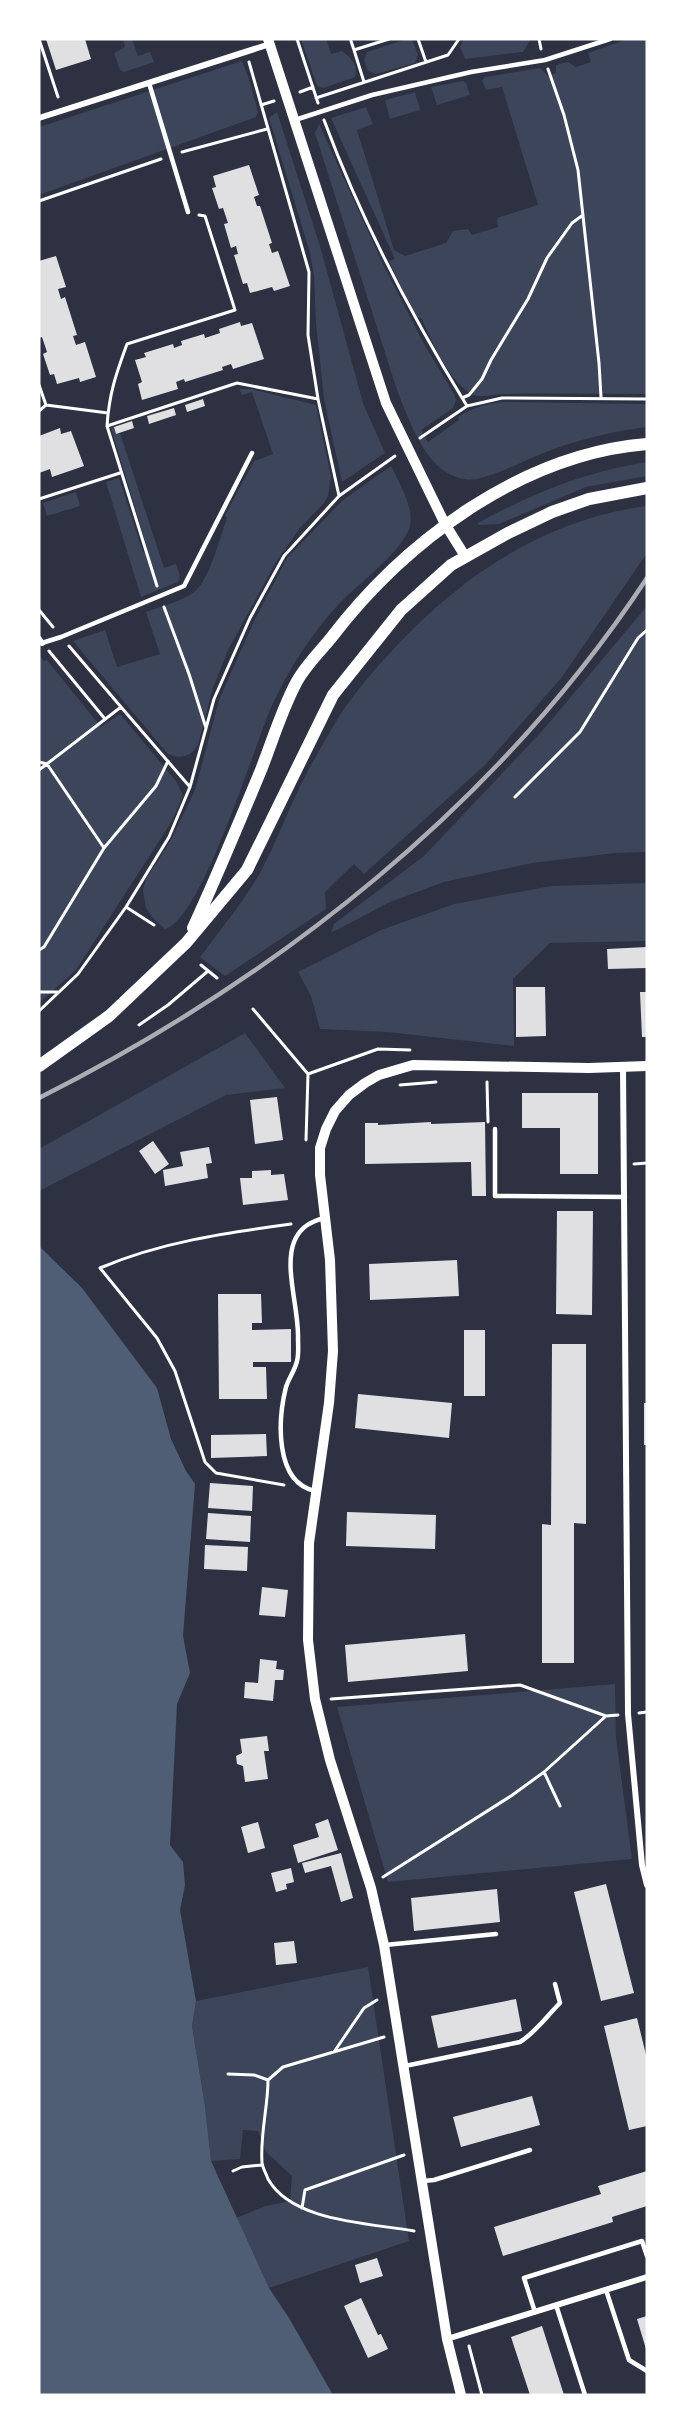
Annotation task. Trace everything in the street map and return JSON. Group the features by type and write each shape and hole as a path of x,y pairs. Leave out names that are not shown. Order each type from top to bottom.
{"main road":[{"path":"186,943 226,857 296,684 347,617 382,579 446,524 501,491 559,463 596,451 647,444"},
{"path":"39,1065 109,1016 186,943 247,870 333,695 401,610 451,565 508,533 552,512 590,499 647,488"}],"street":[{"path":"39,118 246,51 269,41 386,403 446,524 465,556"},
{"path":"461,2395 447,2340 384,1946 370,1888 330,1760 315,1700 308,1640 310,1490 329,1403 333,1351 332,1291 320,1219 320,1148 335,1111 349,1095 379,1075 413,1065 647,1066"},
{"path":"623,1067 626,1197 628,1714 642,1865 647,1886"},
{"path":"447,2340 647,2277"}],"lane":[{"path":"295,120 372,95 445,77 545,60 610,39"},
{"path":"149,83 188,212"},
{"path":"41,641 61,637 184,586 252,453"},
{"path":"495,1129 495,1196 626,1197"},
{"path":"310,1490 290,1473 281,1450 282,1422 286,1386 297,1361 296,1305 290,1266 293,1243 300,1229 320,1219"},
{"path":"384,1946 496,1934"},
{"path":"405,2066 519,2042 536,2032 542,2021 560,2003 555,1984"},
{"path":"423,2181 434,2180 530,2150"},
{"path":"535,2312 524,2278 642,2241 647,2256"},
{"path":"606,2290 629,2360 647,2371"},
{"path":"556,2306 585,2395"}],"path":[{"path":"39,39 58,97"},
{"path":"297,39 320,111 353,192 427,341 467,406"},
{"path":"354,50 388,39"},
{"path":"418,39 426,62"},
{"path":"316,98 447,55 459,39"},
{"path":"538,39 564,115 578,170 601,397"},
{"path":"351,41 364,82"},
{"path":"246,51 309,272 308,335 318,399 339,496"},
{"path":"39,201 171,155 267,129"},
{"path":"188,212 205,216 235,310 127,344 111,388 107,426 160,597 189,674 206,729"},
{"path":"462,398 469,395 482,379 528,299 547,258 572,223 583,214"},
{"path":"107,426 237,383 318,399"},
{"path":"39,385 46,405"},
{"path":"439,424 467,406 502,398 647,399"},
{"path":"39,411 46,405 108,413"},
{"path":"39,499 120,472"},
{"path":"39,1011 78,974 126,906 169,837 190,787 214,699 250,618 284,555 339,496 365,478"},
{"path":"39,610 190,787"},
{"path":"515,797 580,732 638,638 647,630"},
{"path":"41,641 105,719"},
{"path":"39,770 121,707"},
{"path":"39,951 44,947 104,848 156,786 168,761"},
{"path":"39,762 47,764 104,848"},
{"path":"126,906 154,926"},
{"path":"201,965 217,978"},
{"path":"139,1024 168,1005 208,971"},
{"path":"39,992 59,992"},
{"path":"253,1009 308,1074 306,1143"},
{"path":"393,1088 414,1083 446,1082"},
{"path":"477,1082 498,1082"},
{"path":"487,1082 488,1122 495,1129"},
{"path":"310,1490 216,1473 209,1468 175,1371 157,1338 100,1268 135,1253 207,1236 320,1219"},
{"path":"331,1699 520,1684 606,1716 628,1714"},
{"path":"329,1689 332,1708"},
{"path":"381,1878 511,1796 544,1772 606,1716"},
{"path":"544,1772 560,1806"},
{"path":"378,1868 384,1885"},
{"path":"378,1991 380,2008"},
{"path":"334,2052 364,2008 379,1999"},
{"path":"383,2027 387,2047"},
{"path":"385,2037 283,2067 268,2080 268,2105 262,2135 262,2164 278,2193 288,2202 315,2214 416,2231 414,2220"},
{"path":"228,2074 254,2075 268,2080"},
{"path":"302,2208 305,2190 404,2156 403,2149"},
{"path":"233,2170 262,2164"},
{"path":"466,2334 482,2395"}],"shaded area":[{"path":"123,39 132,39 138,56 150,52 154,62 124,72 120,70 114,53 125,47"},
{"path":"301,39 326,39 331,54 342,51 351,59 356,69 355,77 324,88 317,86"},
{"path":"464,39 531,39 523,52 465,59 460,47"},
{"path":"628,39 647,39 647,394 481,396 472,394 461,386 447,369 422,319 415,316 389,261 395,259 331,118 366,107 373,124 357,130 394,250 405,256 446,243 453,231 468,229 472,235 498,227 497,218 538,205 502,87 486,90 482,80 485,77 540,68 548,76 556,73 556,65 568,62 576,67 591,62 588,53"},
{"path":"404,40 412,40 418,54 415,63 376,74 368,71 364,60 367,52"},
{"path":"242,61 258,112 256,117 39,195 39,127"},
{"path":"463,81 470,95 437,105 431,87"},
{"path":"415,92 420,110 390,119 385,100"},
{"path":"277,112 320,246 363,403 385,453 342,482 324,399 310,253 269,118"},
{"path":"319,124 383,264 424,344 454,394 456,400 453,408 421,430 428,442 459,420 458,417 480,406 503,402 647,404 647,427 577,441 477,479 457,477 437,465 415,434 396,387 315,133"},
{"path":"239,389 251,389 316,405 331,477 328,496 300,528 276,562 228,650 213,688 198,745 188,755 180,757 167,753 73,641 105,630 117,667 160,654 146,612 171,604 194,592 199,586 214,558 227,518 225,515 254,461 273,454 252,392 242,395"},
{"path":"114,427 116,434 120,433 164,568 176,564 180,576 178,582 141,597 106,482 119,478 143,552 148,551 111,428"},
{"path":"647,462 647,476 586,487 499,524 478,525 518,502 560,485 602,471"},
{"path":"391,466 410,511 410,526 406,536 389,557 327,617 294,664 265,722 211,863 180,918 165,929 146,908 143,890 146,879 171,840 195,790 219,700 254,621 287,558 343,500"},
{"path":"76,492 80,506 47,516 43,503"},
{"path":"647,506 647,553 562,677 485,765 364,874 354,864 325,892 326,909 225,976 200,957 240,904 261,871 304,778 340,715 380,664 411,631 480,572 518,549 559,529 601,515"},
{"path":"647,606 647,852 615,853 532,863 444,882 390,902 331,933 334,924 424,856 543,730"},
{"path":"40,656 44,661 47,660 101,727 121,715 176,781 183,795 172,821 76,970 39,1003"},
{"path":"647,883 647,941 550,943 513,979 514,1046 387,1032 320,1029 311,996 298,972 381,930 454,904 551,886"},
{"path":"245,1033 285,1088 226,1095 39,1191 39,1149"},
{"path":"39,1246 82,1288 157,1388 171,1439 186,1471 195,1484 183,1636 190,1673 177,1704 170,1845 183,1862 185,1885 180,1910 196,2001 192,2026 211,2161 269,2288 333,2395 39,2395"},
{"path":"615,1684 616,1738 632,1859 388,1882 337,1707"},
{"path":"368,1967 409,2241 269,2288 236,2218 266,2206 290,2201 292,2176 266,2152 258,2131 243,2130 240,2159 211,2161 192,2026 196,2001"}],"building":[{"path":"46,39 85,39 91,59 56,70"},
{"path":"249,165 259,195 254,197 257,206 260,206 272,243 269,244 272,253 278,251 290,286 274,291 272,287 250,293 247,283 243,284 234,255 238,254 236,246 231,248 224,224 228,223 223,208 219,209 212,188 216,187 213,176"},
{"path":"56,256 66,287 58,289 61,299 65,297 77,335 73,336 76,345 85,342 96,377 80,382 79,378 57,384 54,374 50,375 43,354 47,352 42,337 39,338 39,261"},
{"path":"240,322 241,326 252,323 264,359 233,369 231,364 222,367 223,370 185,382 184,379 176,382 178,389 142,400 138,384 142,382 135,360 146,357 144,353 173,344 174,348 182,345 181,341 204,334 205,338 220,333 219,329"},
{"path":"203,399 205,406 187,412 185,405"},
{"path":"174,408 176,415 149,424 147,416"},
{"path":"132,421 134,428 116,434 114,427"},
{"path":"60,428 61,434 71,431 84,466 52,477 50,469 39,473 39,436"},
{"path":"647,947 647,968 608,969 607,949"},
{"path":"516,987 545,987 546,1036 516,1037"},
{"path":"640,992 647,992 647,1037 642,1037"},
{"path":"522,1093 598,1093 598,1174 560,1174 560,1128 522,1128"},
{"path":"277,1097 283,1140 255,1144 250,1100"},
{"path":"431,1122 431,1124 485,1122 486,1196 472,1196 471,1162 365,1164 365,1123 378,1123 378,1125"},
{"path":"153,1141 169,1164 155,1174 139,1151"},
{"path":"209,1147 212,1163 206,1164 208,1178 165,1186 163,1170 183,1166 180,1152"},
{"path":"271,1170 271,1175 284,1174 288,1200 243,1205 240,1178 252,1178 252,1171"},
{"path":"557,1211 593,1211 592,1315 556,1314"},
{"path":"457,1260 459,1296 370,1300 369,1264"},
{"path":"218,1294 261,1294 262,1323 252,1323 252,1330 291,1329 291,1362 253,1362 253,1367 266,1367 267,1399 219,1399"},
{"path":"464,1330 485,1330 485,1396 464,1396"},
{"path":"552,1344 586,1344 586,1524 574,1523 574,1663 542,1663 542,1524 551,1525"},
{"path":"358,1394 452,1403 449,1438 355,1428"},
{"path":"644,1403 647,1403 647,1445 644,1445"},
{"path":"266,1434 267,1456 211,1458 211,1435"},
{"path":"210,1483 253,1486 252,1511 208,1508"},
{"path":"347,1512 436,1515 435,1549 346,1546"},
{"path":"208,1513 251,1516 250,1542 206,1539"},
{"path":"205,1545 248,1547 247,1571 204,1569"},
{"path":"262,1587 288,1590 285,1617 259,1615"},
{"path":"465,1634 468,1671 348,1682 345,1645"},
{"path":"260,1659 277,1661 276,1669 284,1670 283,1680 275,1680 273,1701 244,1698 245,1682 258,1683"},
{"path":"267,1736 269,1751 264,1751 268,1779 245,1782 243,1766 237,1764 236,1756 242,1753 240,1739"},
{"path":"328,1819 338,1850 298,1863 293,1845 319,1837 315,1824"},
{"path":"258,1822 265,1848 248,1853 241,1827"},
{"path":"341,1853 353,1898 341,1902 331,1866 305,1873 302,1863"},
{"path":"291,1868 294,1882 286,1884 287,1889 276,1892 271,1873"},
{"path":"606,1884 634,1993 601,2001 574,1892"},
{"path":"497,1889 500,1922 414,1931 411,1898"},
{"path":"294,1941 297,1963 276,1965 274,1943"},
{"path":"516,1999 522,2031 438,2048 431,2016"},
{"path":"637,2018 647,2059 647,2126 629,2130 604,2026"},
{"path":"532,2096 540,2125 461,2147 453,2117"},
{"path":"647,2171 647,2206 612,2217 613,2222 503,2256 494,2227 601,2194 598,2186"},
{"path":"377,2258 383,2276 360,2283 355,2265"},
{"path":"361,2298 378,2335 381,2334 388,2349 368,2358 344,2306"},
{"path":"647,2316 647,2349 646,2349 637,2319"},
{"path":"542,2326 564,2395 530,2395 511,2337"}],"railway":[{"path":"39,1098 128,1050 214,997 298,940 377,877 452,810 523,738 588,660 647,578"}]}
